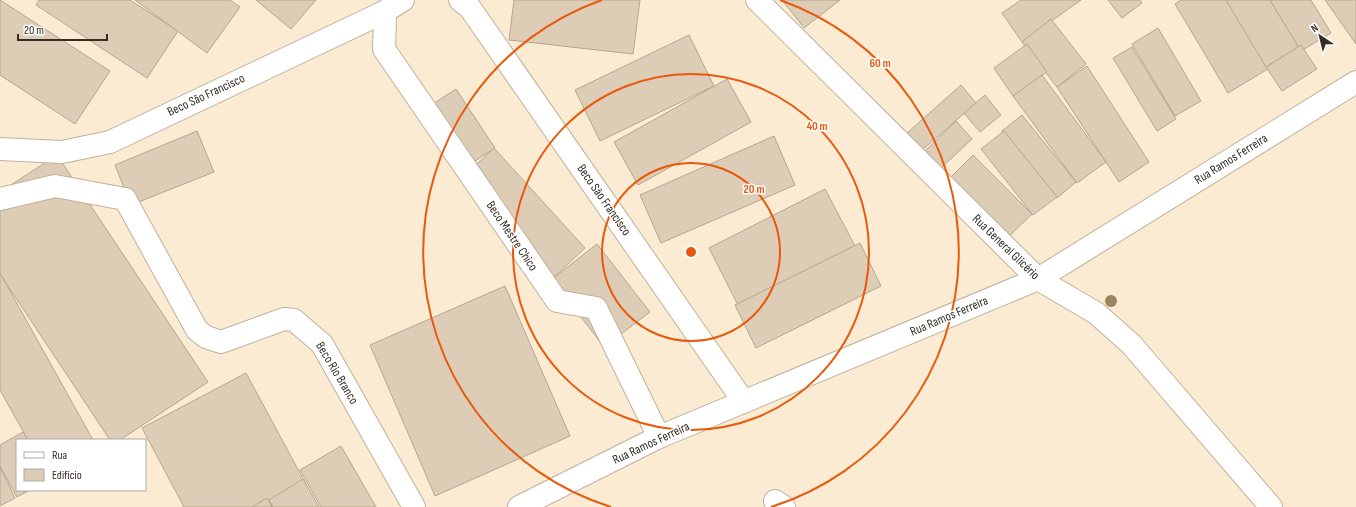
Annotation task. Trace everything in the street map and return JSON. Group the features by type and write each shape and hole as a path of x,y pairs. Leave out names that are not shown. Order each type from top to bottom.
{"street":[{"name":"Beco São Francisco","path":"0,149 62,152 110,142 382,13 403,0"},
{"name":"Beco São Francisco","path":"460,0 470,8 744,402"},
{"name":"Rua General Glicério","path":"757,0 1038,279 1096,313 1131,344 1271,507"},
{"name":"Beco Mestre Chico","path":"382,13 385,19 384,49 557,301 596,308 659,437"},
{"name":"Rua Ramos Ferreira","path":"519,507 659,437 1038,279 1356,82"},
{"name":"Beco Rio Branco","path":"0,199 55,186 125,199 197,330 206,337 221,342 284,319 294,320 322,344 414,507"}],"building":[{"path":"0,0 110,71 75,124 0,75"},
{"path":"39,0 130,0 178,31 147,78 36,5"},
{"path":"135,0 230,0 240,7 207,53"},
{"path":"256,0 316,0 291,29"},
{"path":"514,0 640,0 633,54 509,40"},
{"path":"782,0 840,0 804,28"},
{"path":"1021,0 1081,0 1022,42 1002,13"},
{"path":"1108,0 1140,0 1142,3 1122,18"},
{"path":"1181,0 1227,0 1268,69 1228,93 1175,4"},
{"path":"1226,0 1270,0 1299,47 1266,67"},
{"path":"1270,0 1311,0 1331,33 1301,51"},
{"path":"1325,0 1356,0 1356,44"},
{"path":"1051,19 1086,64 1057,87 1022,42"},
{"path":"1158,28 1201,101 1175,116 1132,44"},
{"path":"689,35 714,86 600,141 575,90"},
{"path":"1027,44 1047,72 1013,96 994,68"},
{"path":"1301,45 1317,69 1282,91 1266,67"},
{"path":"1132,47 1176,119 1157,131 1113,58"},
{"path":"1087,66 1149,162 1119,182 1057,87"},
{"path":"1042,75 1106,162 1077,183 1013,96"},
{"path":"727,79 751,122 638,185 614,142"},
{"path":"961,85 976,103 921,151 906,134"},
{"path":"456,89 495,148 458,172 419,113"},
{"path":"985,95 1001,115 980,132 964,113"},
{"path":"1022,115 1076,182 1057,198 1002,131"},
{"path":"956,121 972,139 940,169 924,152"},
{"path":"197,131 214,172 131,205 115,165"},
{"path":"1004,131 1057,197 1033,215 981,149"},
{"path":"774,136 795,185 661,243 640,195"},
{"path":"494,148 585,248 552,279 461,179"},
{"path":"57,155 208,382 122,439 109,439 0,274 0,192"},
{"path":"973,155 1032,214 1005,240 947,181"},
{"path":"825,189 855,246 738,305 709,248"},
{"path":"860,243 881,286 756,348 735,305"},
{"path":"597,244 650,312 604,347 552,279"},
{"path":"0,273 92,439 27,439 0,390"},
{"path":"505,286 570,436 435,496 370,345"},
{"path":"246,373 308,488 272,507 184,507 142,428"},
{"path":"23,432 27,439 16,439 16,491 28,491 17,497 0,466 0,445"},
{"path":"341,446 376,507 321,507 300,470"},
{"path":"0,467 15,498 0,506"},
{"path":"303,479 319,507 273,507 269,500"},
{"path":"267,498 272,507 252,507"}]}
